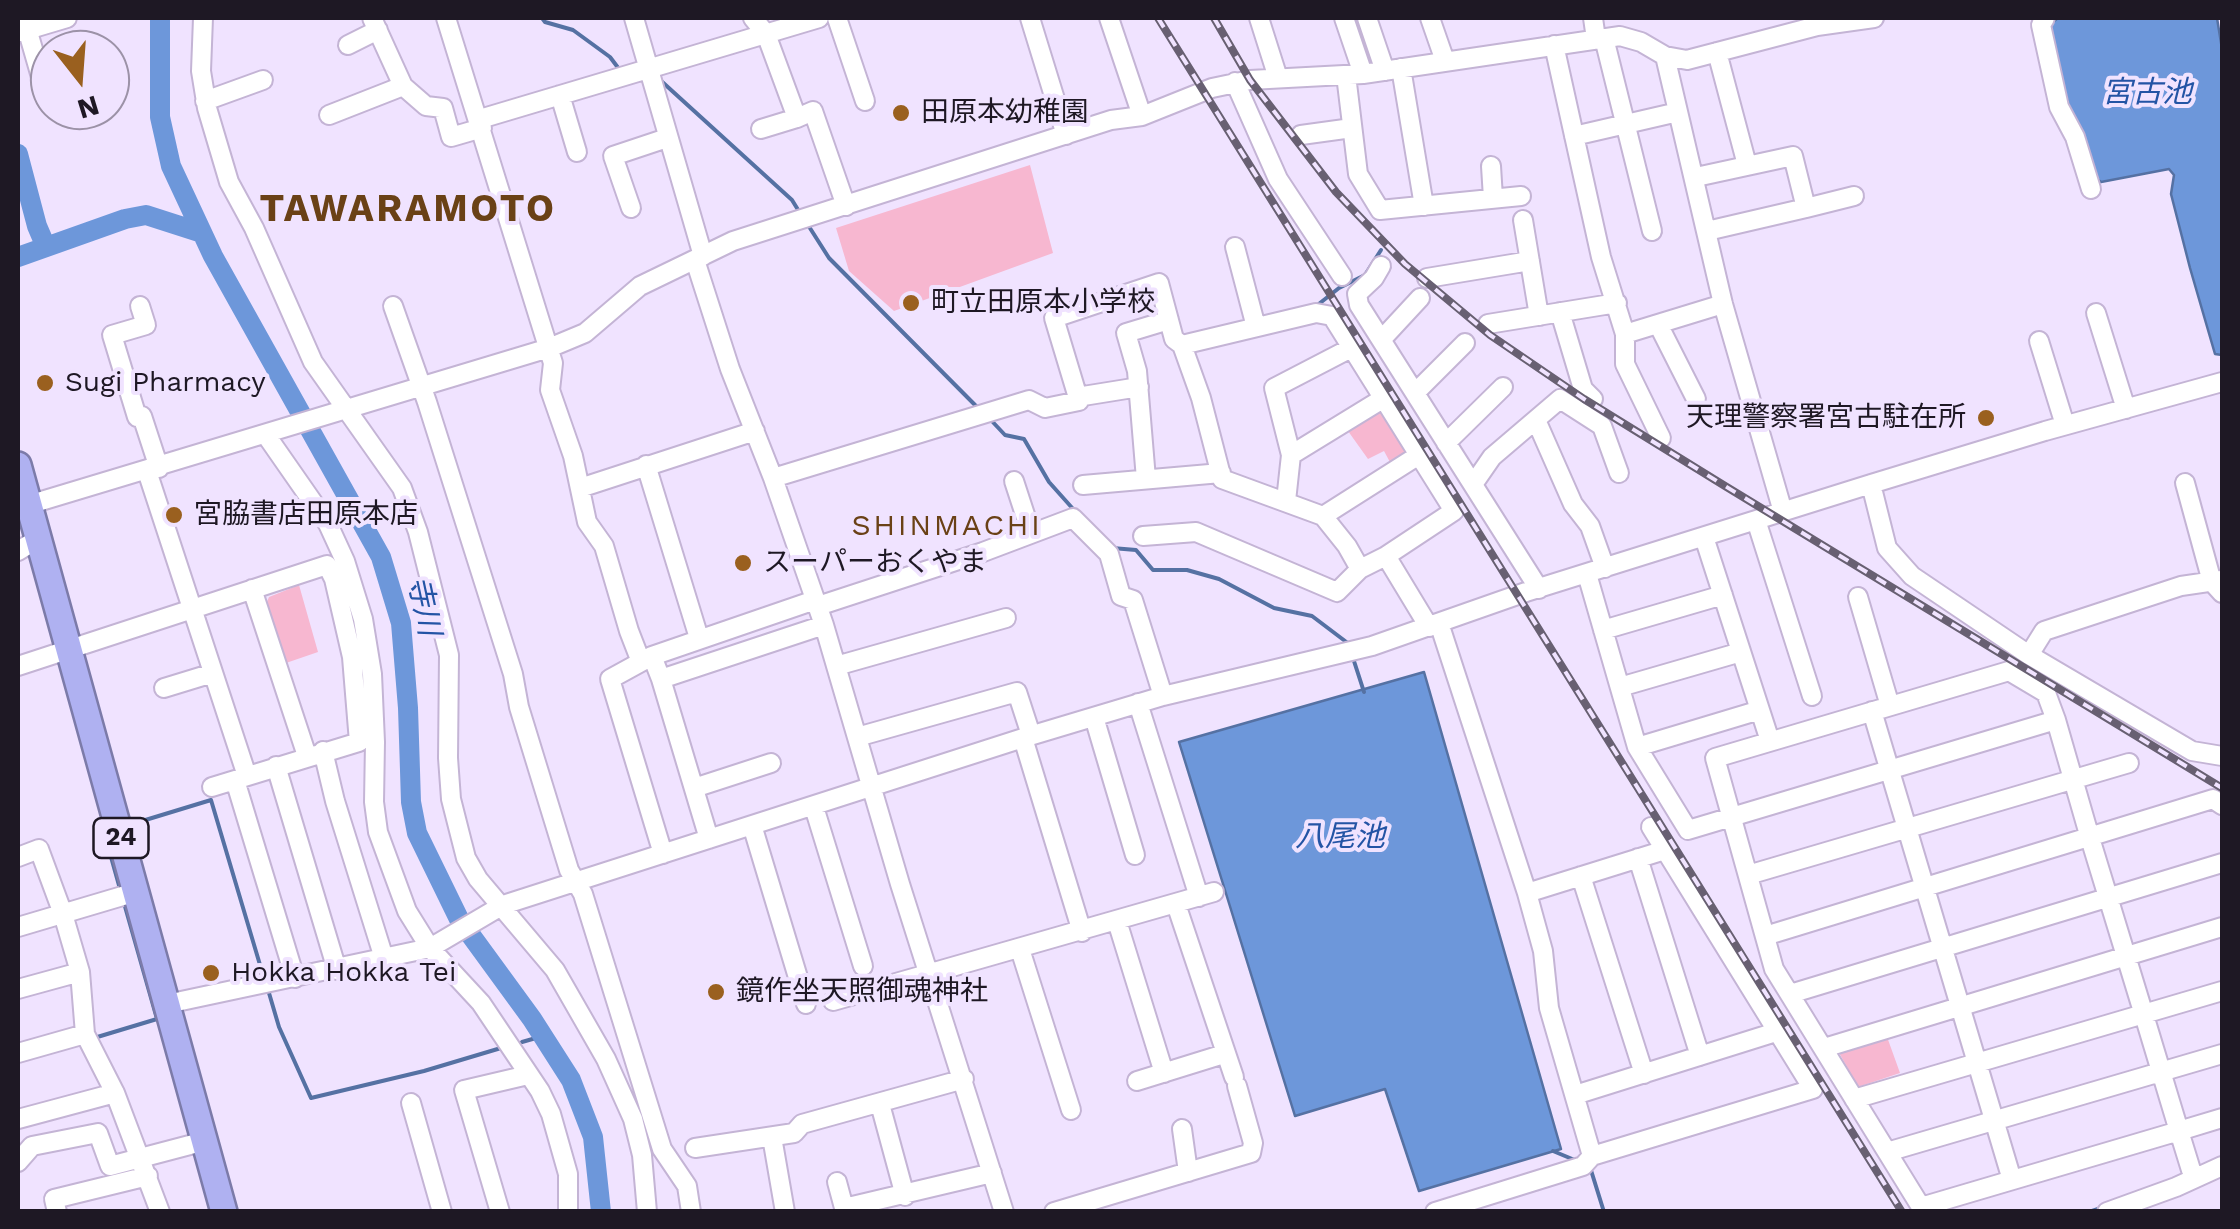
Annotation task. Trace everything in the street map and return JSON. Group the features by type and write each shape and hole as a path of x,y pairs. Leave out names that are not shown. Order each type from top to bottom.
{"highway":[{"name":"24","path":"18,465 28,545 68,649 224,1212"}],"street":[{"path":"23,26 67,18"},
{"path":"203,18 201,70 206,101 230,182 313,362 402,488 418,532 449,655 451,799 466,858 478,879 555,970 606,1059 633,1119 642,1155 647,1212"},
{"path":"446,18 549,348 553,363 550,390 587,522 604,546 629,631 661,679 709,839"},
{"path":"634,18 730,369 824,626 1004,1212"},
{"path":"753,18 766,34 797,118"},
{"path":"348,45 375,24 403,86 426,106 443,108 451,137 560,95 649,73 819,18"},
{"path":"837,18 865,102"},
{"path":"1030,18 1066,135"},
{"path":"1109,18 1142,116"},
{"path":"1259,18 1278,78"},
{"path":"1344,18 1354,75 1352,128 1358,174 1380,210 1521,196"},
{"path":"1367,18 1393,70 1424,206"},
{"path":"1430,18 1445,61"},
{"path":"1592,18 1626,124 1652,232"},
{"path":"23,507 549,348 585,333 640,286 732,241 1110,120 1142,116 1235,82 1354,75 1620,36 1641,42 1665,56 1688,60 1816,22 1874,18"},
{"path":"2046,18 2041,25 2059,107 2075,136 2091,188"},
{"path":"1554,45 1602,257 1625,334 1625,364 1660,438"},
{"path":"1717,52 1746,165"},
{"path":"1665,56 1723,304 1783,512"},
{"path":"206,101 263,80"},
{"path":"1235,82 1278,179 1342,276"},
{"path":"328,116 403,86"},
{"path":"560,95 578,152"},
{"path":"762,129 813,111 846,206"},
{"path":"1574,136 1678,112"},
{"path":"1301,136 1352,128"},
{"path":"631,208 612,156 667,138"},
{"path":"1696,177 1793,156 1806,208"},
{"path":"1491,166 1494,198"},
{"path":"1707,231 1854,196"},
{"path":"1523,220 1539,316"},
{"path":"1235,247 1254,323"},
{"path":"1427,278 1530,261"},
{"path":"1381,266 1357,294 1358,304 1538,589"},
{"path":"773,478 1029,400 1045,408 1079,402 1054,318 1160,284 1174,339 1182,345 1201,398 1222,479 1323,516 1360,569"},
{"path":"1382,338 1420,298"},
{"path":"1488,324 1617,303"},
{"path":"1625,334 1723,304"},
{"path":"140,306 146,325 112,335 137,417 142,416 153,470 296,978"},
{"path":"393,306 513,674 528,741 574,882 583,894 606,962 662,1149 687,1186 690,1212"},
{"path":"1560,312 1583,389 1593,399"},
{"path":"1144,536 1196,532 1337,592 1360,569 1454,511 1332,316 1316,313 1254,323 1182,345"},
{"path":"2096,313 2126,409"},
{"path":"1146,479 1138,386 1126,333 1169,320"},
{"path":"1658,324 1696,398"},
{"path":"2039,342 2064,426"},
{"path":"1415,393 1465,343"},
{"path":"1286,501 1291,455 1274,388 1352,347"},
{"path":"167,1004 433,946 500,906 1027,737 1162,696 1372,646 1870,484 2222,382"},
{"path":"1078,397 1138,386"},
{"path":"1446,444 1503,387"},
{"path":"1291,455 1384,398"},
{"path":"1474,483 1492,457 1560,398 1602,426 1619,473"},
{"path":"1536,420 1573,504 1590,526 1603,630 1637,747 1688,830 2056,720"},
{"path":"580,488 754,431"},
{"path":"267,435 328,524 346,561 363,619 372,674 378,832 408,911 512,1046 551,1114 568,1174 568,1212"},
{"path":"1323,516 1419,455"},
{"path":"646,465 698,638"},
{"path":"1083,484 1221,473"},
{"path":"1014,481 1032,533"},
{"path":"2029,655 2044,631 2181,586 2219,585 2184,483"},
{"path":"1870,484 1887,548 1912,576 2029,655 2192,751 2222,756"},
{"path":"663,854 610,680 646,658 698,638 1073,518 1109,554 1121,596 1134,600 1162,696"},
{"path":"1756,520 1812,696"},
{"path":"1704,537 1770,741"},
{"path":"1386,556 1434,625 1526,893 1543,951 1550,1008 1592,1156"},
{"path":"18,666 326,565 334,579 352,656 359,742 212,787"},
{"path":"252,590 335,801 383,956"},
{"path":"1603,630 1723,595"},
{"path":"1858,597 1890,769 2012,1180"},
{"path":"836,666 1006,618"},
{"path":"661,679 824,626"},
{"path":"1620,687 1741,652"},
{"path":"2191,1170 2178,1131 2072,778 2056,720 2046,693 2009,671 1715,758 1774,969 1920,1206 2012,1180 2178,1131 2222,1118"},
{"path":"164,688 213,673"},
{"path":"858,736 1017,692 1082,932"},
{"path":"833,1001 1207,894 1138,703"},
{"path":"1637,747 1760,710"},
{"path":"1094,716 1135,856"},
{"path":"694,788 772,763"},
{"path":"1748,874 2129,763"},
{"path":"276,766 337,970"},
{"path":"1765,936 2214,800 2222,805"},
{"path":"814,807 863,966"},
{"path":"752,825 806,1004"},
{"path":"1436,1212 1583,1166 1592,1156 1813,1089 1651,827"},
{"path":"18,857 39,849 80,972 85,1034 116,1093 160,1212"},
{"path":"1526,893 1664,850"},
{"path":"1638,858 1700,1056"},
{"path":"1790,994 2222,863"},
{"path":"1581,876 1644,1074"},
{"path":"18,927 136,892"},
{"path":"1054,1212 1251,1153 1253,1142 1235,1082 1176,904"},
{"path":"1117,922 1164,1072"},
{"path":"1824,1048 2222,926"},
{"path":"1020,949 1071,1110"},
{"path":"18,989 80,972"},
{"path":"1854,1099 2222,991"},
{"path":"1575,1096 1776,1032"},
{"path":"18,1054 85,1034"},
{"path":"1137,1081 1224,1054"},
{"path":"1887,1152 2222,1054"},
{"path":"500,1212 464,1090 528,1076"},
{"path":"695,1148 794,1133 802,1124 964,1079"},
{"path":"18,1119 116,1093"},
{"path":"411,1103 442,1212"},
{"path":"880,1104 904,1196"},
{"path":"1182,1129 1188,1172"},
{"path":"18,1162 32,1146 98,1133 110,1166 205,1141"},
{"path":"772,1136 786,1212"},
{"path":"2107,1212 2222,1166"},
{"path":"838,1182 844,1208 992,1173"},
{"path":"58,1212 54,1198 148,1176"}],"shaded area":[{"path":"1030,165 1053,253 894,311 849,271 836,228"},
{"path":"1378,412 1387,415 1407,449 1405,456 1391,464 1384,451 1368,459 1348,431"},
{"path":"299,585 318,652 286,663 266,604 269,597"},
{"path":"1886,1034 1900,1073 1858,1087 1837,1049"}],"water":[{"name":"宮古池","path":"2058,18 2217,18 2222,49 2222,355 2215,354 2190,268 2171,194 2174,175 2169,169 2101,182 2096,178 2071,115 2048,26"},
{"name":"八尾池","path":"1424,672 1561,1149 1419,1191 1385,1089 1295,1116 1179,742"}],"waterway":[{"name":"寺川","path":"160,18 160,117 171,166 213,256 381,557 401,623 411,802 417,833 459,919 571,1080 593,1137 601,1212"},
{"path":"542,18 573,30 610,57 619,69"},
{"path":"659,79 792,200 800,213"},
{"path":"18,154 46,247"},
{"path":"18,257 146,215 202,233"},
{"path":"808,225 829,258 978,408"},
{"path":"1315,307 1339,288 1365,275 1381,250"},
{"path":"989,418 1005,435 1024,439 1049,482 1074,510"},
{"path":"1112,548 1136,550 1153,570 1187,570 1219,579 1274,608 1312,616 1349,644"},
{"path":"1353,658 1364,692"},
{"path":"129,825 211,800 263,975"},
{"path":"107,831 104,832 120,889"},
{"path":"94,1038 157,1019 124,903"},
{"path":"269,993 279,1027 311,1098 501,1048"},
{"path":"522,1042 543,1036"},
{"path":"1553,1151 1577,1161"},
{"path":"1590,1167 1604,1212"},
{"path":"2089,1212 2104,1207"}],"railway":[{"path":"1158,18 1902,1212"},
{"path":"1214,18 1250,80 1336,192 1405,264 1490,335 1584,399 2222,788"}],"place":[{"name":"田原本幼稚園","path":"901,113"},
{"name":"町立田原本小学校","path":"911,303"},
{"name":"Sugi Pharmacy","path":"45,383"},
{"name":"天理警察署宮古駐在所","path":"1986,418"},
{"name":"宮脇書店田原本店","path":"174,515"},
{"name":"スーパーおくやま","path":"743,563"},
{"name":"Hokka Hokka Tei","path":"211,973"},
{"name":"鏡作坐天照御魂神社","path":"716,992"}],"district":[{"name":"TAWARAMOTO","path":"408,210"},
{"name":"SHINMACHI","path":"947,526"}]}
